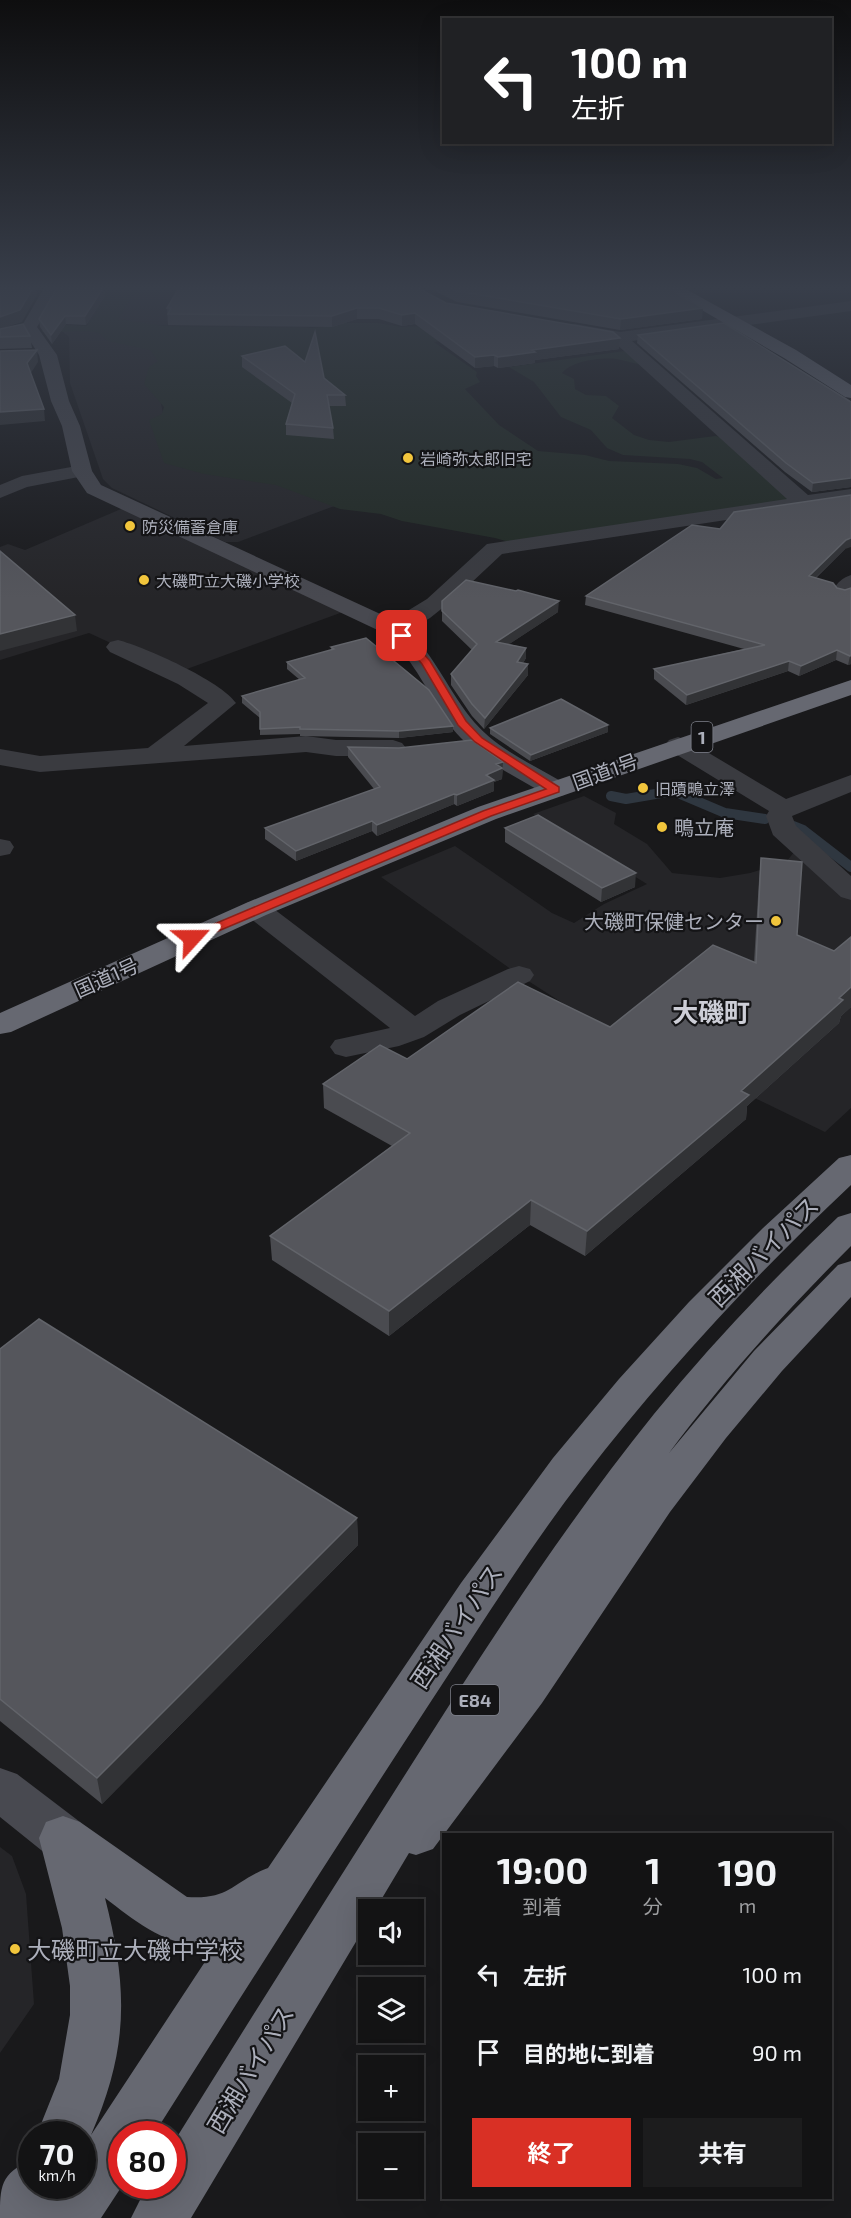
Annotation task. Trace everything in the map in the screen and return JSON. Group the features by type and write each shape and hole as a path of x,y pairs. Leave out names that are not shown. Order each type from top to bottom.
{"highway":[{"name":"国道1号","path":"0,1025 256,909 487,813 851,687"},
{"name":"西湘バイパス","path":"131,2121 500,1560 569,1467 698,1315 809,1204 851,1166"},
{"name":"西湘バイパス","path":"159,2218 482,1690 536,1608 623,1484 749,1331 851,1225"},
{"path":"307,1976 526,1689 655,1501 768,1361 851,1274"},
{"path":"63,1838 132,1889 179,1920 206,1922 239,1913 267,1895 294,1871"},
{"path":"63,1838 90,1936 98,2014 86,2081 69,2121"},
{"name":"西湘バイパス","path":"69,2218 108,2157"},
{"path":"13,2218 26,2199"}],"street":[{"path":"58,392 71,426 82,471 94,489 394,629 426,663 462,723 478,740 555,789"},
{"path":"679,392 803,502"},
{"path":"0,492 22,482 82,471"},
{"path":"394,629 411,622 495,549 851,495"},
{"path":"118,648 176,673 211,692 224,703 154,756"},
{"path":"450,744 478,740"},
{"path":"0,757 40,764 306,744 336,748 419,746"},
{"path":"678,745 784,809"},
{"path":"851,783 784,809 779,816 783,829 851,891"},
{"path":"256,909 413,1029"},
{"path":"346,1047 388,1039 413,1029 449,1008 519,975"},
{"path":"0,1789 63,1838"}],"shaded area":[{"path":"73,392 158,392 173,460 282,483 337,505 238,542 225,542 112,488 103,479"},
{"path":"151,392 467,392 499,425 538,451 585,455 609,461 678,464 697,468 716,479 723,478 702,462 690,459 623,455 607,448 591,430 561,417 541,392 580,392 586,395 606,396 619,406 612,418 634,435 649,440 669,442 715,436 734,439 803,502 520,545 495,538 402,521 381,514 340,509 276,485 204,474 164,463 149,420 162,414 164,407"},
{"name":"大磯町立大磯小学校","path":"128,506 351,609 176,673 89,633 0,660 0,547 8,544 25,550"},
{"path":"584,796 616,813 614,824 647,844 672,873 720,878 750,873 786,862 800,845 851,891 851,1108 825,1132 575,1011 519,975 381,877 455,846 552,913 574,923 604,904 647,884 533,814"},
{"name":"大磯町立大磯中学校","path":"0,1847 12,1856 26,1894 34,2004 0,2053"}],"building":[{"path":"0,392 38,392 44,409 0,412"},
{"path":"292,392 341,392 345,395 327,395 333,428 286,424 295,394"},
{"path":"703,392 834,392 851,402 851,478 813,483 786,463"},
{"path":"851,495 851,538 846,540 809,576 833,583 837,588 845,590 851,588 850,656 837,650 801,666 789,661 687,695 654,669 765,645 586,596 692,525 720,529 734,512"},
{"path":"0,551 75,615 0,634"},
{"path":"466,580 559,601 496,642 526,648 517,662 528,664 485,718 451,674 477,644 442,611 442,601"},
{"path":"366,638 429,690 453,726 399,731 300,729 300,727 260,729 260,712 242,696 305,678 287,662"},
{"path":"561,699 608,725 531,755 490,728"},
{"path":"472,740 503,762 496,764 502,768 486,775 494,780 377,825 372,821 296,851 265,828 380,787 348,747 399,748"},
{"path":"538,815 636,873 602,888 505,828"},
{"path":"761,858 802,862 797,935 834,951 851,937 851,987 839,998 843,1000 741,1091 749,1095 587,1231 531,1200 389,1311 270,1236 410,1133 323,1084 380,1045 407,1059 518,982 610,1027 713,945 756,963"},
{"path":"39,1319 357,1518 97,1778 0,1699 0,1349"}],"waterway":[{"path":"611,796 626,799 673,791 725,813 765,819"},
{"path":"793,826 803,830 851,867"}],"place":[{"name":"岩崎弥太郎旧宅","path":"408,458"},
{"name":"防災備蓄倉庫","path":"130,526"},
{"name":"大磯町立大磯小学校","path":"144,580"},
{"name":"旧蹟鴫立澤","path":"643,788"},
{"name":"鴫立庵","path":"662,827"},
{"name":"大磯町保健センター","path":"776,921"},
{"name":"大磯町立大磯中学校","path":"15,1949"}],"district":[{"name":"大磯町","path":"711,1011"}],"route":[{"path":"192,938 487,813 555,789 478,740 462,723 426,663 402,636"}]}
